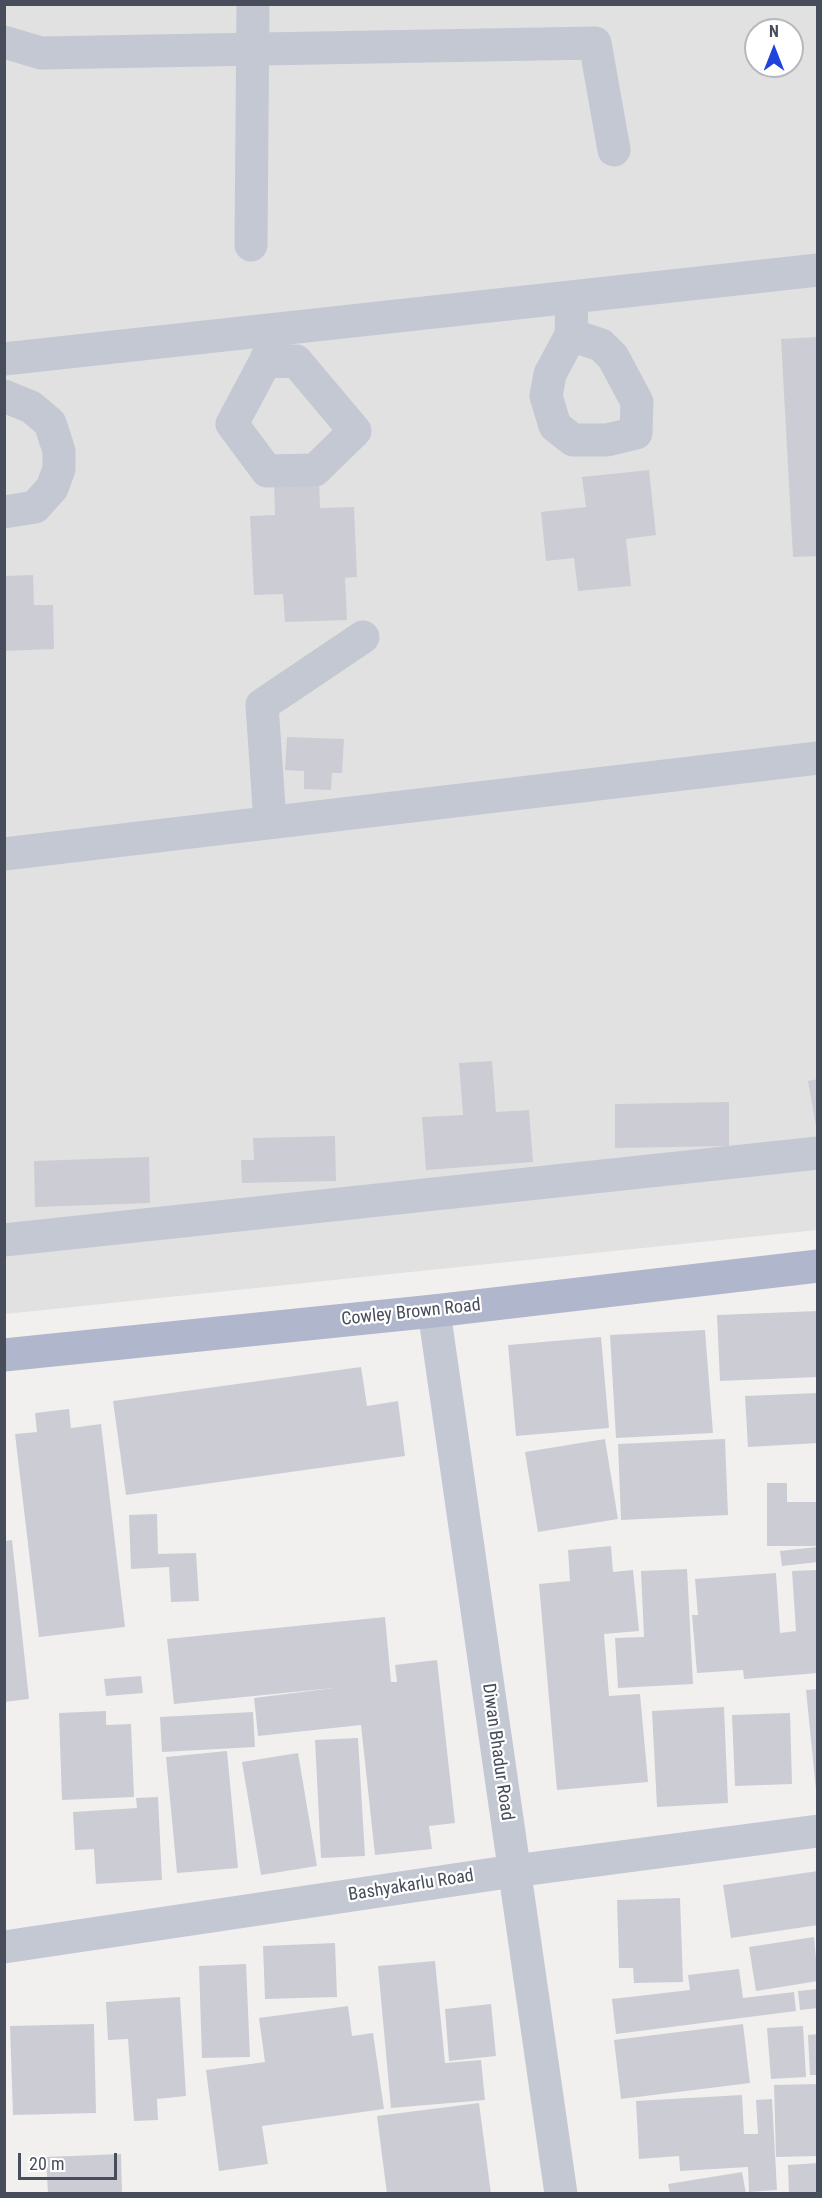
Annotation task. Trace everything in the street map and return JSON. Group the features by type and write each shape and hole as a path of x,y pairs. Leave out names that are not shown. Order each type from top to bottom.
{"main road":[{"name":"Cowley Brown Road","path":"4,1355 434,1311 818,1266"}],"street":[{"path":"251,245 253,4"},
{"path":"4,42 41,53 595,43 614,150"},
{"path":"4,359 818,270"},
{"path":"571,335 572,297"},
{"path":"265,362 279,329"},
{"path":"4,396 31,407 50,423 59,451 59,469 52,488 35,507 4,512"},
{"path":"270,822 262,705 363,637"},
{"path":"4,854 818,758"},
{"path":"4,1240 818,1153"},
{"name":"Diwan Bhadur Road","path":"434,1311 561,2193"},
{"name":"Bashyakarlu Road","path":"4,1947 514,1870 818,1831"}],"shaded area":[{"path":"4,5 817,5 817,1230 5,1314"}],"building":[{"path":"818,337 818,556 793,557 781,339"},
{"path":"649,470 656,535 626,539 631,586 578,591 574,558 546,561 541,512 586,507 582,477"},
{"path":"319,477 320,508 354,507 357,577 345,578 347,620 285,622 283,594 254,595 250,516 275,515 274,480"},
{"path":"33,575 34,605 53,605 54,649 4,651 4,576"},
{"path":"287,737 344,739 342,773 332,773 331,790 304,789 304,771 285,770"},
{"path":"492,1061 496,1112 529,1110 533,1162 426,1170 422,1117 463,1115 459,1063"},
{"path":"818,1079 818,1126 816,1126 808,1081"},
{"path":"729,1102 729,1146 615,1148 615,1104"},
{"path":"335,1136 336,1181 242,1183 241,1160 254,1160 253,1138"},
{"path":"149,1157 150,1203 35,1207 34,1161"},
{"path":"818,1311 818,1377 720,1381 717,1315"},
{"path":"705,1330 713,1433 616,1438 610,1335"},
{"path":"601,1337 609,1428 516,1436 508,1345"},
{"path":"361,1367 367,1406 398,1401 405,1456 126,1495 113,1401"},
{"path":"818,1393 818,1443 748,1447 745,1396"},
{"path":"69,1409 71,1428 101,1424 125,1627 39,1637 15,1434 37,1432 35,1413"},
{"path":"605,1439 618,1519 538,1532 525,1452"},
{"path":"725,1439 728,1515 621,1520 618,1444"},
{"path":"767,1483 787,1483 787,1502 818,1502 818,1546 767,1546"},
{"path":"157,1514 158,1554 196,1553 199,1601 171,1602 169,1567 131,1569 129,1515"},
{"path":"12,1540 29,1699 4,1702 4,1541"},
{"path":"611,1546 613,1572 633,1570 639,1631 604,1634 609,1696 640,1694 648,1782 557,1790 539,1584 570,1581 568,1550"},
{"path":"817,1547 818,1562 782,1566 780,1551"},
{"path":"687,1569 693,1684 618,1688 615,1638 644,1637 641,1571"},
{"path":"818,1570 818,1673 744,1679 743,1670 697,1673 692,1615 698,1615 695,1579 776,1573 780,1633 796,1631 792,1571"},
{"path":"385,1617 391,1682 397,1682 395,1665 437,1660 455,1823 429,1826 432,1849 375,1855 361,1725 258,1736 254,1698 334,1688 174,1704 167,1639"},
{"path":"141,1676 143,1693 106,1696 104,1679"},
{"path":"818,1689 818,1790 816,1790 806,1690"},
{"path":"724,1707 728,1803 657,1807 652,1711"},
{"path":"106,1711 106,1725 131,1724 134,1797 62,1800 59,1713"},
{"path":"253,1712 255,1747 162,1752 160,1717"},
{"path":"790,1713 792,1784 735,1786 732,1715"},
{"path":"358,1738 365,1856 321,1858 315,1740"},
{"path":"227,1751 238,1868 177,1873 166,1757"},
{"path":"298,1753 317,1866 261,1875 242,1762"},
{"path":"158,1797 162,1880 96,1884 94,1849 75,1850 73,1812 137,1808 136,1798"},
{"path":"818,1871 818,1925 731,1938 723,1885"},
{"path":"680,1898 683,1982 634,1983 633,1968 619,1968 617,1900"},
{"path":"814,1937 818,1981 756,1991 749,1947"},
{"path":"335,1943 337,1997 265,1999 263,1946"},
{"path":"435,1961 445,2063 481,2060 485,2100 391,2108 378,1966"},
{"path":"246,1964 250,2057 202,2058 199,1966"},
{"path":"739,1969 743,1998 794,1992 796,2011 616,2034 612,1999 690,1990 688,1975"},
{"path":"818,1989 818,2008 800,2010 798,1991"},
{"path":"180,1997 186,2096 157,2099 158,2120 134,2121 128,2039 108,2040 106,2002"},
{"path":"491,2004 496,2056 449,2061 445,2009"},
{"path":"348,2006 352,2036 373,2033 384,2109 262,2126 268,2164 219,2171 206,2070 265,2062 259,2018"},
{"path":"94,2024 96,2113 13,2115 10,2026"},
{"path":"743,2024 750,2083 621,2099 614,2040"},
{"path":"803,2026 806,2077 771,2079 767,2028"},
{"path":"818,2034 818,2075 810,2075 808,2035"},
{"path":"818,2084 818,2156 776,2157 774,2085"},
{"path":"742,2095 744,2134 758,2134 756,2100 772,2099 777,2190 749,2192 748,2167 680,2171 679,2156 639,2159 636,2101"},
{"path":"479,2103 491,2194 387,2194 377,2116"},
{"path":"121,2154 122,2194 48,2194 46,2157"},
{"path":"818,2163 818,2194 789,2194 788,2165"},
{"path":"742,2172 746,2194 670,2194 668,2184"}]}
